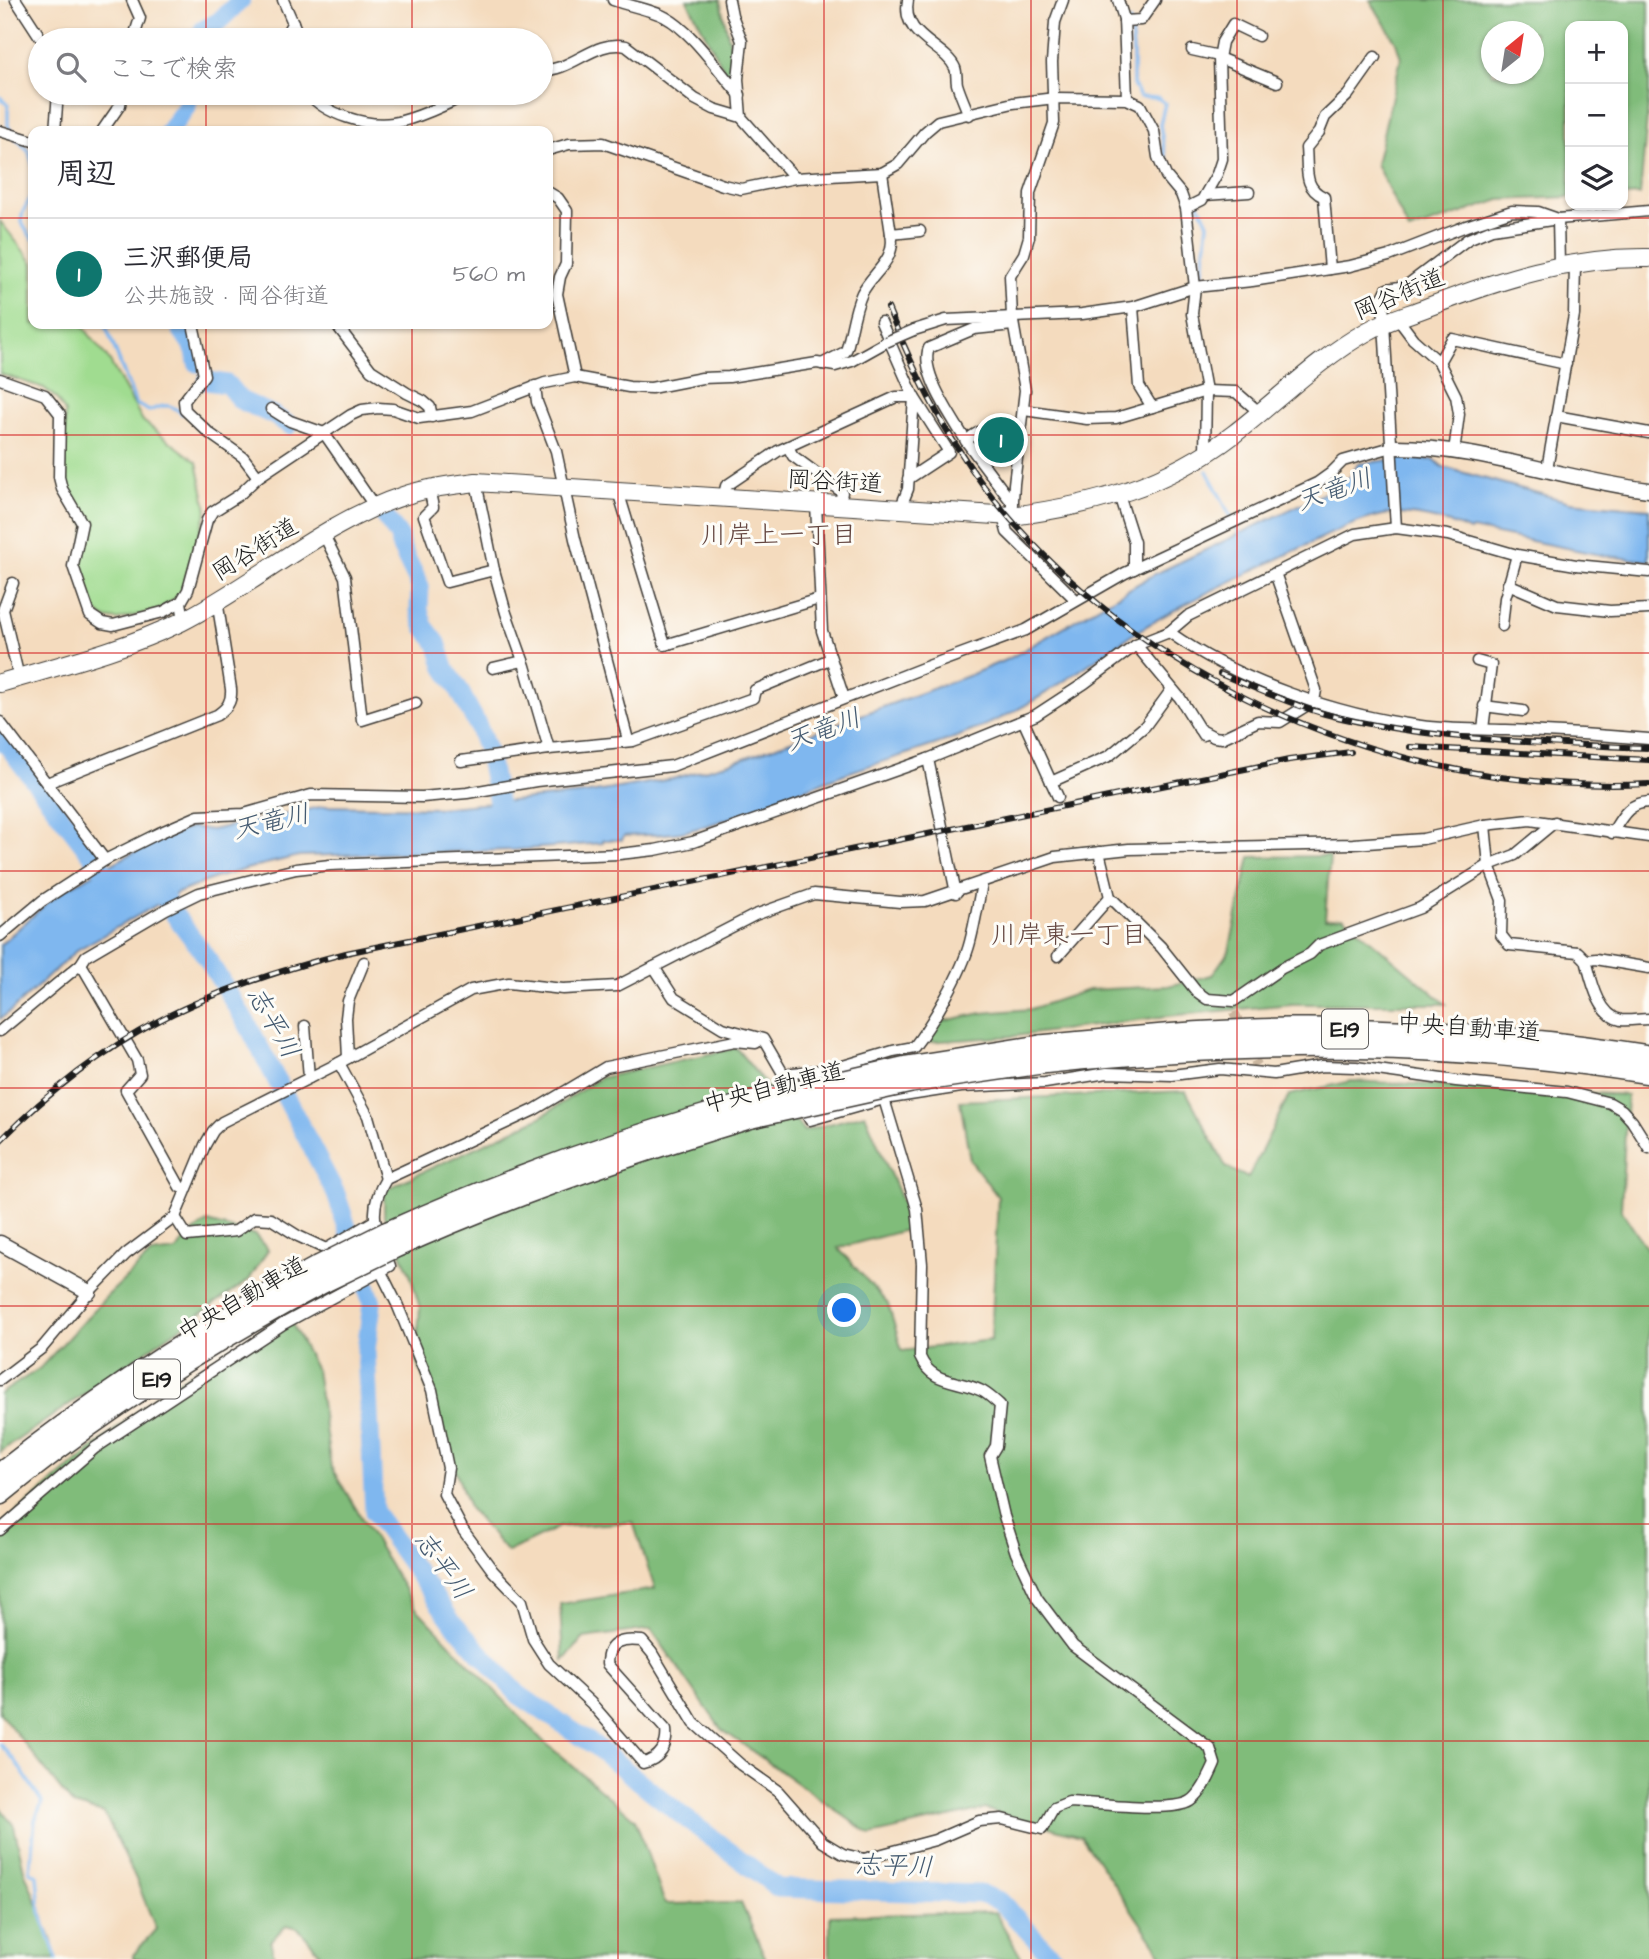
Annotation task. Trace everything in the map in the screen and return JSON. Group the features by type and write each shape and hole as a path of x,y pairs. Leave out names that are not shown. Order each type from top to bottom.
{"highway":[{"path":"1161,1035 1284,1023 1404,1024 1523,1032 1649,1049"},
{"name":"中央自動車道","path":"1040,1055 1161,1035 1287,1029 1406,1032 1522,1040 1649,1056"},
{"path":"1307,1046 1524,1066 1649,1084"},
{"name":"中央自動車道","path":"0,1474 103,1396 212,1325 384,1234 535,1188 751,1110 907,1067 1040,1055 1307,1046 1462,1051 1649,1073"},
{"name":"中央自動車道","path":"0,1494 53,1452 157,1378 219,1339 323,1266"}],"main road":[{"name":"岡谷街道","path":"0,683 139,642 183,611 218,600 375,507 429,488 476,482 900,509 1009,512 1090,503 1155,481 1205,454 1340,348 1391,321 1520,274 1567,264 1649,258"}],"street":[{"path":"16,0 34,28"},
{"path":"132,0 140,18 137,28"},
{"path":"283,0 295,28"},
{"path":"613,0 662,15 679,25 740,95"},
{"path":"729,0 742,41 738,79 741,117"},
{"path":"908,0 908,15 917,33 955,68 957,84 969,115"},
{"path":"1063,0 1055,22 1054,123 1030,193 1029,237 1024,254 1010,276 1013,321 1025,390 1007,533 1076,600"},
{"path":"1118,0 1124,21 1128,99"},
{"path":"1124,21 1141,20 1154,0"},
{"path":"290,28 293,22"},
{"path":"1186,208 1202,200 1222,159 1219,57 1222,42 1233,24 1258,36"},
{"path":"553,68 575,61 600,47 615,43 626,46 695,99 741,117 795,178"},
{"path":"1192,50 1219,57 1277,82"},
{"path":"1330,269 1324,197 1314,193 1309,187 1306,148 1325,117 1348,95 1375,57"},
{"path":"553,149 569,144 603,143 710,181 741,189 795,178 882,173 898,164 938,121 1013,103 1055,99 1128,99 1140,105 1154,131 1162,167 1181,194 1186,208 1195,287 1192,314 1206,391 1205,454"},
{"path":"55,126 57,105"},
{"path":"105,126 120,105"},
{"path":"324,105 346,117 374,123 393,123 444,105"},
{"path":"0,131 28,139"},
{"path":"822,364 845,352 862,294 880,272 891,250 893,243 882,173"},
{"path":"1205,195 1249,192"},
{"path":"553,195 567,211 566,264 557,294 576,377"},
{"path":"3,382 46,396 60,414 59,477 62,489 82,523 74,566 90,615 102,623 113,625 163,612 183,611 212,512 239,495 258,477 362,410 393,409 419,418 432,417 472,411 535,386 576,377 629,387 651,387 702,377 729,377 822,364 835,366 852,361 914,330 946,320 1013,321 1133,307 1195,287 1330,269 1389,256 1512,211 1538,212 1558,219"},
{"path":"1396,524 1392,451 1391,321 1383,297 1387,289 1406,286 1468,239 1492,229 1558,219 1649,211"},
{"path":"1547,469 1574,315 1558,219"},
{"path":"891,234 920,231"},
{"path":"1133,307 1139,386 1152,407"},
{"path":"1009,512 933,382 926,354 929,348 975,330 1013,321"},
{"path":"1391,321 1439,362 1456,396 1459,414 1454,452"},
{"path":"881,322 914,397 949,452 908,479"},
{"path":"194,329 204,375 184,401 185,410 209,433 243,457 258,477"},
{"path":"340,329 371,370 424,401 430,407 432,417"},
{"path":"1439,362 1452,340 1566,364"},
{"path":"535,386 537,402 556,451 628,740"},
{"path":"1024,410 1087,419 1116,418 1206,391 1236,392 1260,413"},
{"path":"723,499 726,486 788,447 896,397 914,397"},
{"path":"900,509 908,489 914,397"},
{"path":"271,409 290,421 324,433 375,507"},
{"path":"1556,416 1649,433"},
{"path":"967,441 977,432 993,426 1021,429"},
{"path":"788,447 793,456 842,492 840,505"},
{"path":"0,936 42,901 105,860 198,816 244,814 311,795 422,797 672,766 1026,630 1134,569 1317,483 1343,461 1413,447 1547,469 1612,486 1649,490"},
{"path":"476,482 494,570 513,639 523,661 549,749"},
{"path":"429,488 433,508 425,516 447,582 494,570"},
{"path":"618,491 665,645 819,599"},
{"path":"1119,495 1134,541 1134,569"},
{"path":"816,504 822,631 844,698"},
{"path":"0,1031 86,956 171,906 199,893 296,869 330,865 516,859 655,850 693,842 928,759 1036,715 1136,645 1169,632 1188,616 1355,534 1396,524 1448,535 1517,555 1576,565 1649,572"},
{"path":"324,535 345,577 362,720 416,703"},
{"path":"1502,626 1504,598 1517,555"},
{"path":"1136,645 1172,689 1201,732 1222,738 1258,721 1280,722 1314,701 1317,691 1275,573"},
{"path":"13,583 3,610 19,678"},
{"path":"1508,584 1557,605 1610,611 1649,609"},
{"path":"47,783 217,715 225,709 230,703 232,689 218,600"},
{"path":"1169,632 1223,664 1264,683 1314,701 1374,717 1422,726 1649,738"},
{"path":"461,761 633,741 752,698 755,690 830,659"},
{"path":"493,668 523,661"},
{"path":"1477,661 1492,665 1482,729"},
{"path":"1051,782 1110,756 1145,726 1172,689"},
{"path":"1485,706 1523,711"},
{"path":"1023,720 1058,797"},
{"path":"0,722 105,860"},
{"path":"928,759 956,893"},
{"path":"1612,833 1628,809 1639,802 1649,802"},
{"path":"0,1380 42,1348 89,1292 127,1254 175,1217 205,1145 222,1122 344,1060 471,989 509,983 563,989 617,986 755,915 798,898 814,894 900,902 925,901 956,893 1055,857 1099,852 1240,845 1353,844 1423,839 1485,825 1530,820 1649,837"},
{"path":"1099,852 1110,897 1161,947 1196,992 1207,999 1234,1007 1282,968 1310,954 1318,945 1420,908 1489,865 1515,855 1555,822"},
{"path":"1485,825 1489,865 1502,900 1501,935 1509,945 1578,952 1586,960 1600,1003 1612,1016 1619,1020 1649,1019"},
{"path":"783,1074 832,1069 914,1047 924,1034 963,962 970,943 982,884"},
{"path":"1058,956 1110,897"},
{"path":"1586,960 1596,959 1649,968"},
{"path":"364,962 348,1001 344,1060 368,1116 386,1179"},
{"path":"80,964 137,1060 140,1074 126,1090 180,1187 186,1189"},
{"path":"654,967 674,998 723,1028 764,1039 810,1120 884,1099 961,1087 1045,1083 1107,1073 1172,1075 1220,1069 1258,1069 1274,1074 1322,1066 1356,1066 1456,1082 1567,1093 1610,1103 1622,1110 1648,1144"},
{"path":"305,1026 309,1078"},
{"path":"0,1530 95,1448 283,1324 390,1266 384,1234 373,1208 386,1179 534,1110 606,1067 734,1041 754,1042 770,1048"},
{"path":"381,1272 432,1390 448,1468 444,1494 463,1530 493,1571 522,1601 533,1639 549,1664 591,1703 643,1763 652,1761 660,1754 667,1740 666,1730 607,1664 607,1653 613,1644 625,1639 642,1641 652,1653 694,1724 741,1765 778,1791 823,1842 843,1854 864,1859 935,1840 979,1821 1002,1819 1042,1829 1054,1808 1069,1802 1170,1807 1191,1801 1208,1779 1215,1763 1210,1748 1073,1646 1037,1598 1016,1553 990,1456 996,1446 1000,1405 983,1391 939,1378 925,1368 920,1357 922,1264 917,1209 884,1099"},
{"path":"175,1217 187,1236 236,1231 254,1218 271,1219 298,1236 345,1289"},
{"path":"323,1266 384,1234"},
{"path":"0,1243 89,1292"}],"green space":[{"path":"687,0 720,0 732,52 729,79"},
{"path":"1370,0 1649,0 1649,95 1640,195 1628,196 1628,21 1565,21 1565,197 1500,200 1409,231 1376,164 1401,58 1396,42"},
{"path":"0,221 28,257 28,329 85,329 109,360 143,421 197,462 207,510 180,595 158,610 117,620 104,618 95,611 85,591 78,563 86,527 64,475 65,412 56,398 44,388 0,374"},
{"path":"1330,856 1325,919 1343,917 1446,1004 1292,1004 1168,1016 1016,1036 928,1042 939,1022 982,1013 1031,1009 1088,990 1168,986 1212,975 1229,951 1250,857"},
{"path":"736,1048 804,1131 865,1114 913,1228 838,1248 888,1304 902,1351 991,1340 998,1197 970,1160 960,1101 1186,1091 1226,1167 1248,1178 1289,1095 1352,1081 1627,1095 1621,1210 1649,1252 1649,1959 1165,1959 1081,1836 984,1809 871,1835 721,1729 651,1629 584,1638 563,1661 560,1604 655,1589 633,1522 559,1527 507,1552 469,1508 416,1358 420,1308 409,1271 384,1216 384,1190 539,1118 600,1078"},
{"path":"207,1222 255,1235 268,1250 249,1280 0,1452 0,1394 40,1368 106,1297 151,1254 176,1251 188,1236"},
{"path":"287,1314 316,1370 331,1467 415,1607 542,1740 635,1819 665,1904 741,1903 766,1959 325,1959 298,1928 287,1925 270,1941 275,1959 133,1959 133,1955 156,1929 135,1877 104,1813 73,1805 0,1713 0,1526 160,1392"},
{"path":"0,1807 14,1826 24,1870 52,1941 56,1959 0,1959"},
{"path":"995,1912 1022,1959 830,1959 830,1916"}],"water":[{"name":"天竜川","path":"1403,458 1435,460 1443,467 1570,502 1649,509 1649,561 1606,556 1472,529 1470,531 1428,518 1392,514 1371,518 1336,531 1192,601 1135,633 1036,699 950,740 840,776 731,818 679,833 624,836 622,840 603,840 603,843 515,850 299,856 215,878 178,893 77,950 0,1019 0,945 67,888 157,840 192,827 211,830 325,806 438,808 583,794 672,779 736,761 1010,658 1155,574 1333,489 1351,476 1358,464"}],"waterway":[{"path":"207,28 218,22 241,0"},
{"path":"1130,21 1133,85 1140,97 1158,98 1165,103 1160,125 1166,160 1177,179 1196,198 1208,223 1202,278"},
{"path":"0,97 8,105 8,126 12,132"},
{"path":"173,126 187,105"},
{"path":"16,138 28,151"},
{"path":"28,202 22,217 28,232"},
{"path":"107,329 136,404 149,411 170,406 182,414"},
{"path":"181,329 195,350 197,363"},
{"path":"207,381 227,384 240,400 289,425"},
{"path":"1207,471 1242,538"},
{"path":"385,517 399,536 400,545 420,586 419,610 424,626 437,643 445,668 478,726 488,753 503,827"},
{"path":"0,736 110,879"},
{"name":"志平川","path":"153,878 249,1027 336,1194 372,1303 366,1351 374,1512 453,1623 519,1695 594,1745 778,1888 980,1894 1000,1901 1054,1959"},
{"path":"0,1744 16,1762 42,1802 35,1820 30,1871 37,1875 40,1912 57,1959"}],"tunnel":[{"path":"1234,1012 1243,1032"},
{"path":"1249,1047 1257,1065"}],"railway":[{"path":"888,308 930,400 983,485 1045,556 1116,618 1195,671 1280,714 1369,747 1462,770 1555,783 1649,784"},
{"path":"1220,674 1325,714 1405,730 1486,739 1649,748"},
{"path":"1410,747 1649,760"},
{"path":"0,1141 39,1104 118,1044 201,1001 294,967 346,953 1289,760 1351,752"}],"place":[{"name":"三沢郵便局","path":"1001,440"}],"district":[{"name":"川岸上一丁目","path":"779,534"},
{"name":"川岸東一丁目","path":"1069,934"}]}
